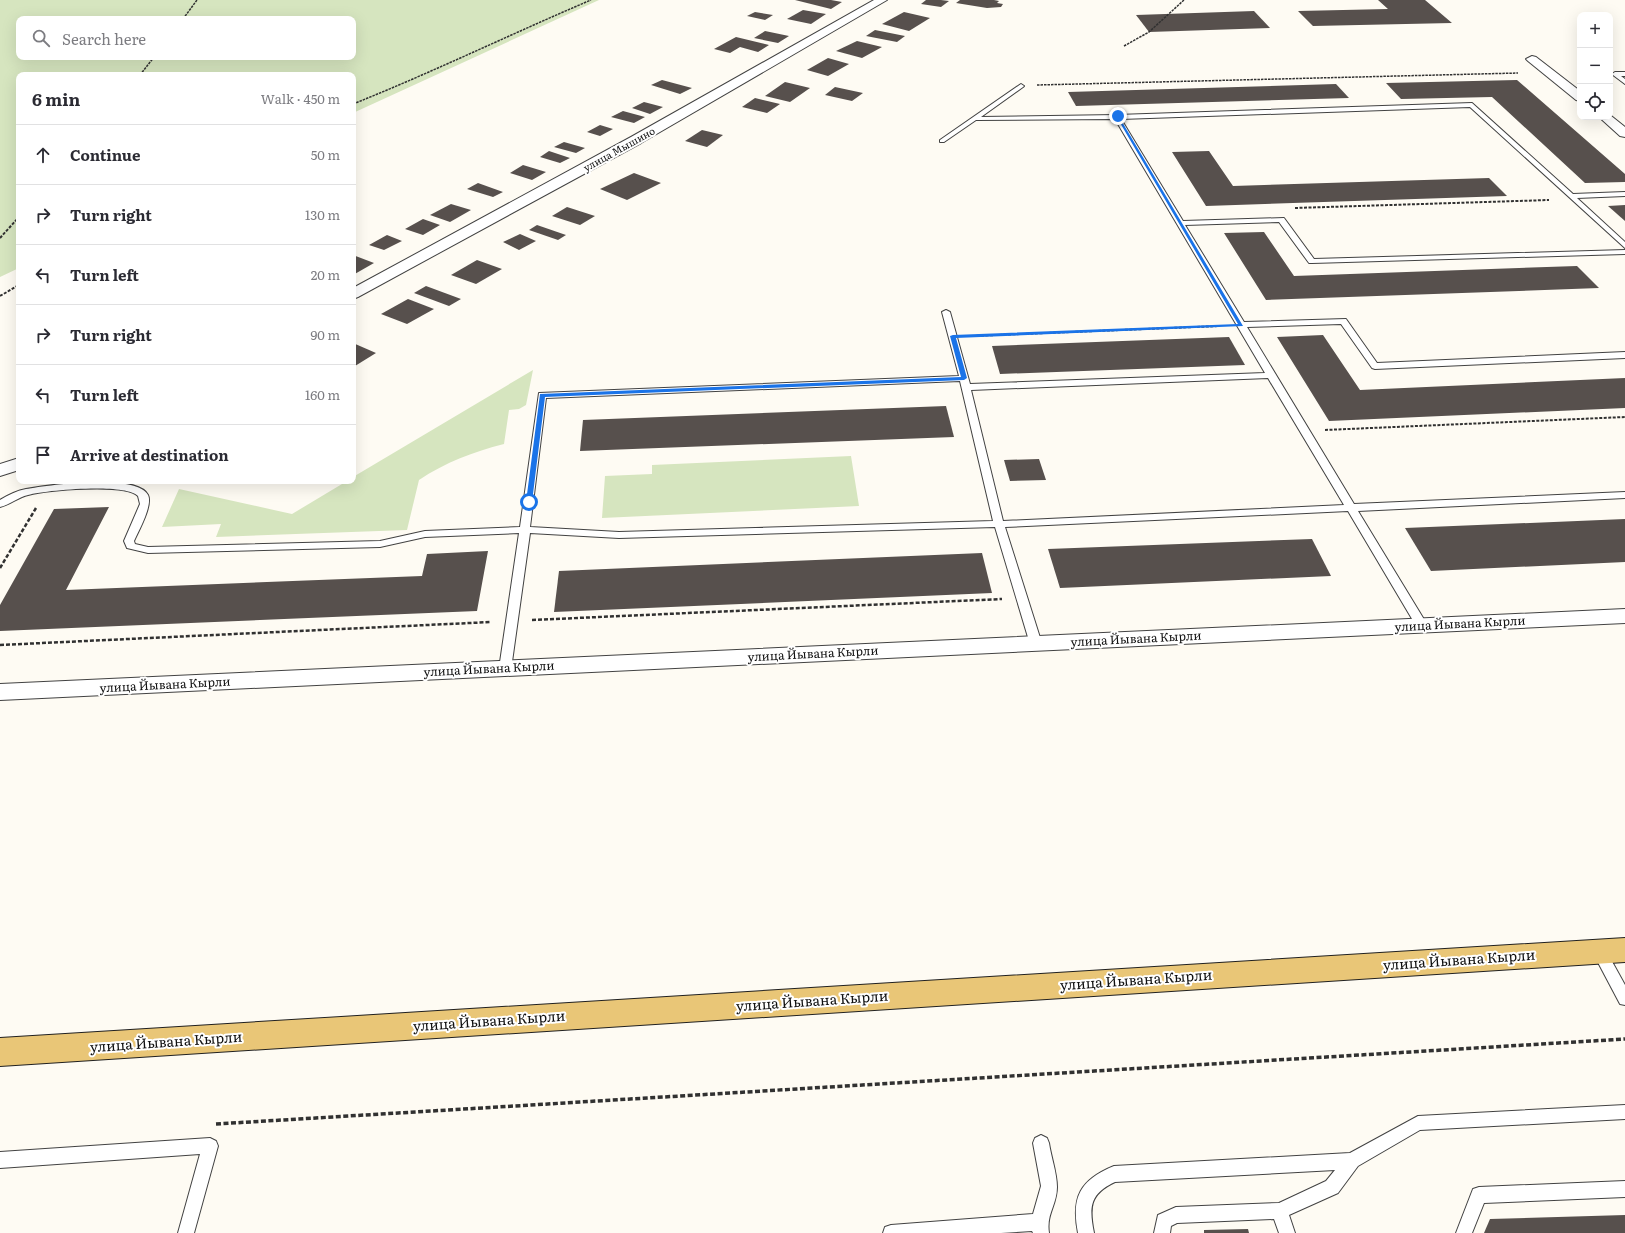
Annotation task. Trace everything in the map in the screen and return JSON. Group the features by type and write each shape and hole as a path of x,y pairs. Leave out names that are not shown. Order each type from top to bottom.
{"main road":[{"name":"улица Йывана Кырли","path":"0,1052 1612,950"}],"street":[{"name":"улица Мышино","path":"356,292 636,140 882,0"},
{"path":"1532,59 1577,95"},
{"path":"1609,120 1625,133"},
{"path":"0,470 16,465"},
{"name":"улица Йывана Кырли","path":"0,692 1625,616"}],"lane":[{"path":"1625,74 1615,74 1625,82"},
{"path":"942,141 1022,86"},
{"path":"979,119 1472,105 1625,246"},
{"path":"1118,116 1180,223 1422,626"},
{"path":"1573,197 1625,194"},
{"path":"1180,223 1281,220 1312,261 1625,252"},
{"path":"946,312 966,383 999,524 1036,644"},
{"path":"1241,325 1343,321 1375,366 1625,355"},
{"path":"505,669 525,530 542,395 1271,375"},
{"path":"0,504 23,493 47,489 122,486 142,492 145,497 145,504 129,541 131,546 148,550 380,544 425,534 525,530 619,535 999,524 1625,495"},
{"path":"1612,950 1625,999"},
{"path":"1162,1233 1164,1221 1176,1215 1280,1211 1332,1187 1352,1161 1418,1123 1625,1112"},
{"path":"891,1233 1040,1228 1049,1186 1041,1144"},
{"path":"0,1160 210,1146 186,1233"},
{"path":"1086,1233 1083,1219 1083,1203 1089,1189 1099,1180 1114,1174 1352,1161"},
{"path":"1464,1233 1479,1195 1625,1189"},
{"path":"1280,1211 1287,1233"}],"path":[{"path":"185,16 197,0"},
{"path":"356,103 420,77 505,37 591,0"},
{"path":"1124,46 1148,32 1184,0"},
{"path":"142,72 152,60"},
{"path":"1022,86 1549,72"},
{"path":"1292,208 1573,197"},
{"path":"0,238 16,220"},
{"path":"0,296 16,287"},
{"path":"953,336 1241,325"},
{"path":"1304,431 1625,417"},
{"path":"0,568 47,489"},
{"path":"207,1125 1625,1040"}],"green space":[{"path":"0,0 599,0 356,112 356,72 16,72 16,269 0,277"},
{"path":"533,370 526,405 519,409 509,410 504,444 481,450 460,458 419,480 407,530 216,537 221,524 162,527 179,489 292,514 342,484 356,484 356,475"},
{"path":"851,456 859,506 602,518 605,476 652,474 652,465"}],"building":[{"path":"795,0 831,0 842,2 831,9"},
{"path":"926,0 949,1 941,7 921,4"},
{"path":"960,0 994,0 999,1 997,3 1003,4 1001,7 987,8 956,3"},
{"path":"1378,0 1425,0 1452,23 1313,26 1298,11 1388,9"},
{"path":"803,10 826,14 811,24 787,19"},
{"path":"1254,11 1270,28 1149,32 1136,15"},
{"path":"755,12 773,15 765,20 747,16"},
{"path":"904,12 930,18 909,31 882,24"},
{"path":"875,30 905,36 897,42 866,36"},
{"path":"765,31 789,36 778,43 754,38"},
{"path":"736,37 769,45 758,52 740,47 730,53 714,49"},
{"path":"857,41 882,47 862,58 836,51"},
{"path":"828,58 849,64 828,76 807,70"},
{"path":"662,80 692,88 680,94 651,85"},
{"path":"1517,80 1625,174 1625,182 1585,183 1492,97 1401,99 1386,83"},
{"path":"785,82 810,88 790,102 765,96"},
{"path":"1336,84 1349,98 1076,106 1068,92"},
{"path":"835,87 863,93 852,101 825,95"},
{"path":"755,98 780,104 767,113 742,107"},
{"path":"644,102 663,107 650,114 632,108"},
{"path":"623,111 645,117 634,123 611,117"},
{"path":"600,125 613,129 600,136 587,132"},
{"path":"702,130 723,135 707,147 685,141"},
{"path":"564,142 585,148 576,153 554,147"},
{"path":"549,151 570,158 560,163 540,157"},
{"path":"1209,151 1233,186 1489,178 1507,196 1206,206 1172,152"},
{"path":"523,165 546,172 532,180 510,173"},
{"path":"634,173 661,183 627,200 600,189"},
{"path":"478,183 503,192 493,197 467,189"},
{"path":"451,204 471,210 450,222 430,215"},
{"path":"1625,205 1625,221 1608,206"},
{"path":"567,207 595,216 580,225 552,216"},
{"path":"423,219 440,225 423,235 405,229"},
{"path":"537,225 566,235 558,240 529,230"},
{"path":"1264,232 1294,276 1577,266 1599,288 1266,300 1224,233"},
{"path":"520,234 536,241 519,250 503,242"},
{"path":"387,235 402,241 384,250 369,245"},
{"path":"356,256 374,263 356,273"},
{"path":"477,260 502,269 476,284 451,275"},
{"path":"426,286 461,299 449,306 414,293"},
{"path":"408,299 434,309 407,324 381,314"},
{"path":"1323,335 1360,390 1625,378 1625,408 1329,421 1277,337"},
{"path":"1229,337 1245,365 1000,374 992,346"},
{"path":"356,344 376,353 356,365"},
{"path":"946,406 954,437 580,451 583,420"},
{"path":"1039,459 1046,480 1010,481 1004,460"},
{"path":"109,507 66,590 422,576 427,554 488,551 477,611 0,631 0,605 54,509"},
{"path":"1625,519 1625,562 1431,571 1405,528"},
{"path":"1312,539 1331,576 1060,588 1048,549"},
{"path":"982,553 992,593 554,612 559,571"},
{"path":"1625,1215 1625,1233 1484,1233 1490,1219"},
{"path":"1248,1229 1249,1233 1204,1233 1204,1230"}],"route":[{"path":"529,502 542,395 964,378 953,336 1241,325 1118,116"}]}
